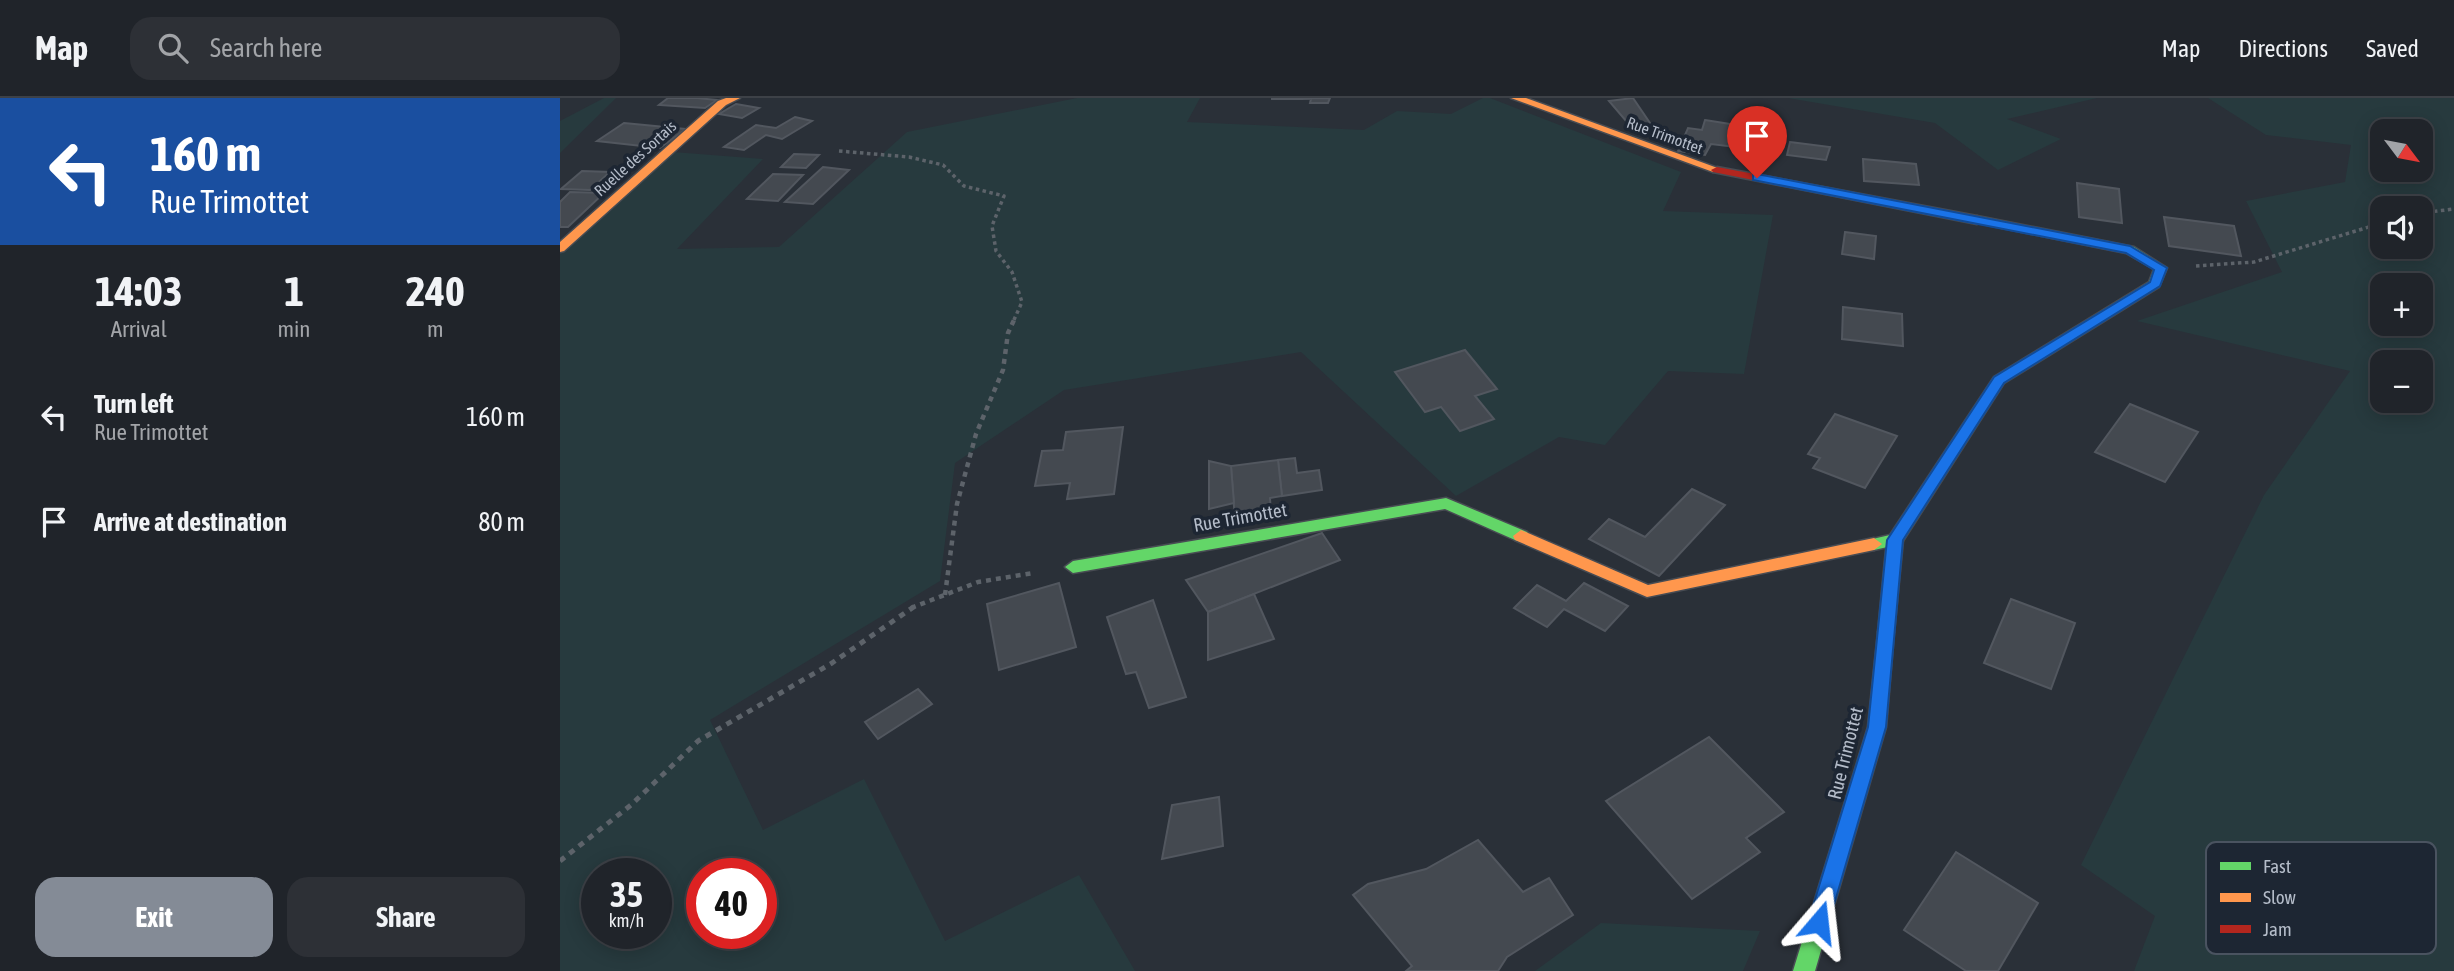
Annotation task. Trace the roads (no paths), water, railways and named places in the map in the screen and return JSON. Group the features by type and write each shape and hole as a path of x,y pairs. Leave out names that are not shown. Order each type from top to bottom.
{"street":[{"name":"Ruelle des Sortais","path":"560,248 722,103 735,98"},
{"name":"Rue Trimottet","path":"1516,98 1703,167 2130,250 2161,268 2155,284 1999,380 1895,540 1877,727 1804,971"},
{"name":"Rue Trimottet","path":"1073,567 1446,503 1647,591 1895,540"}]}
